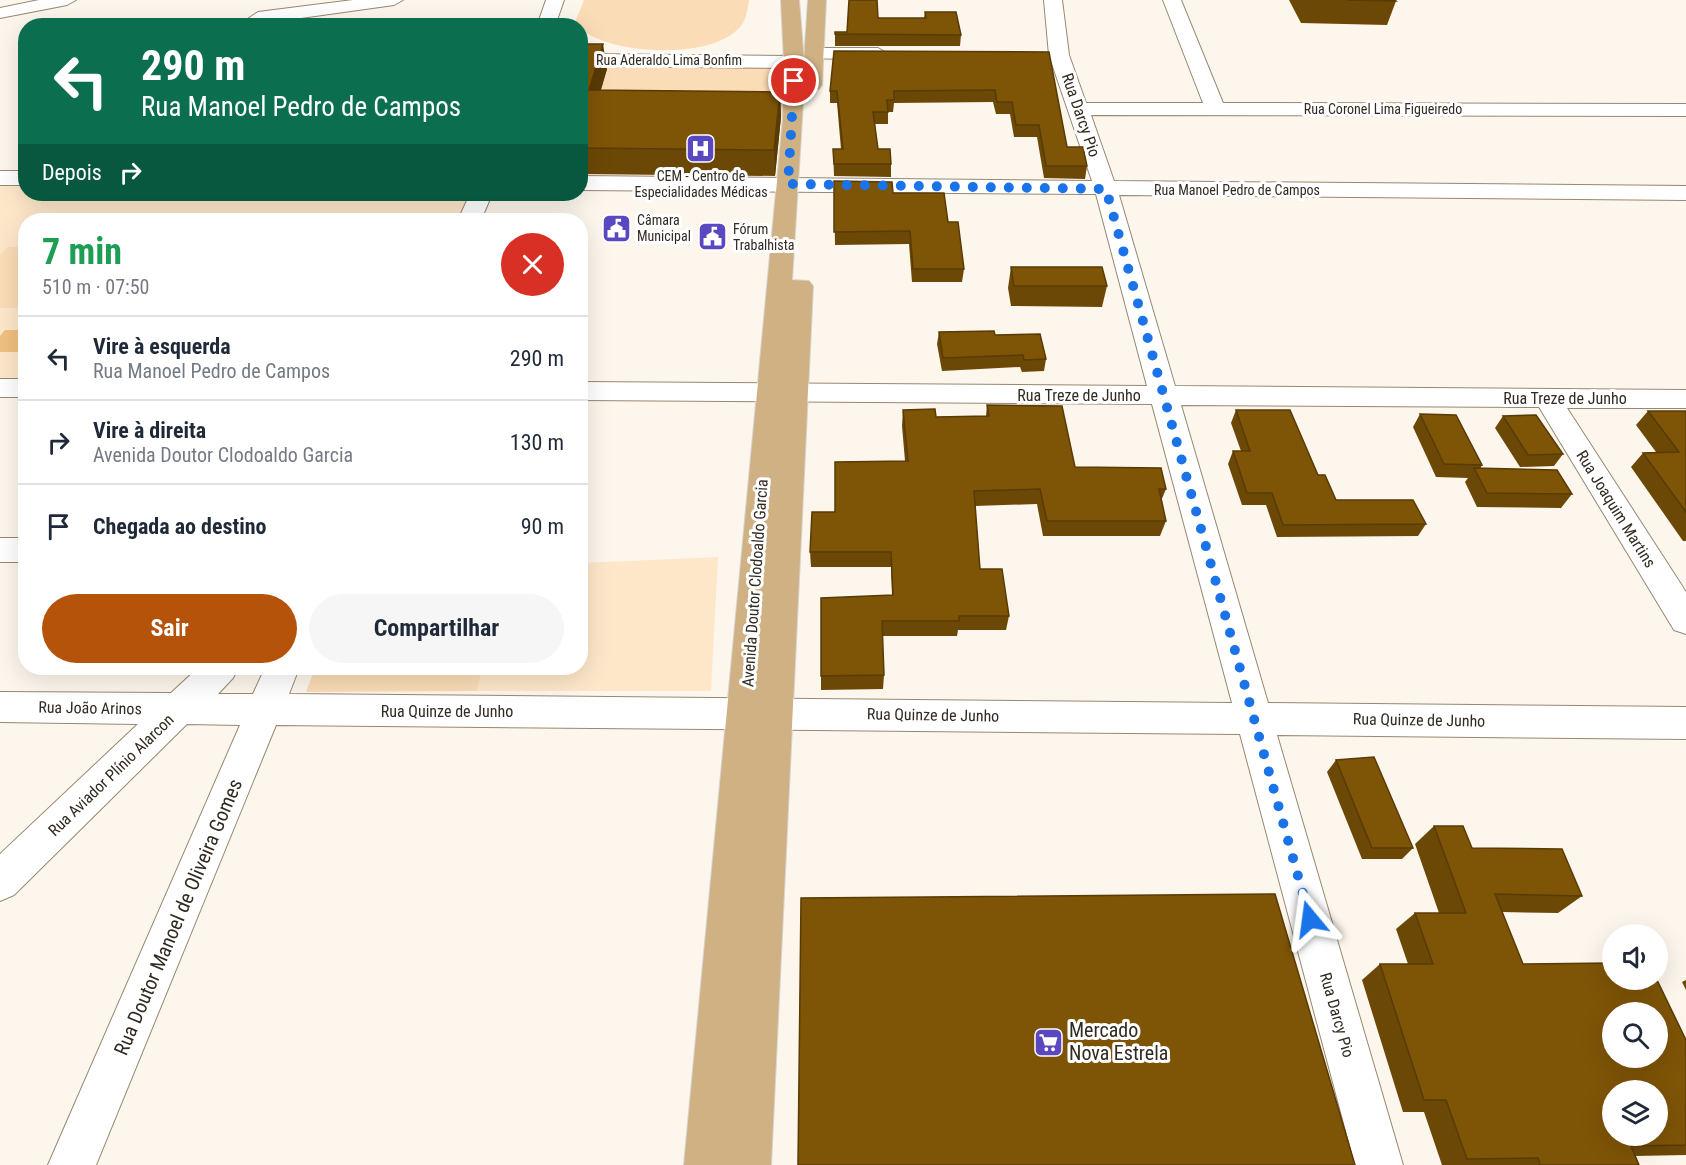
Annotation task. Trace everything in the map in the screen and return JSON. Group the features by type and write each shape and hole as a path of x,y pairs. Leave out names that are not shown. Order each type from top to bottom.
{"main road":[{"name":"Avenida Doutor Clodoaldo Garcia","path":"747,1165 759,714 804,58 790,0"},
{"path":"804,58 818,0"},
{"name":"Avenida Doutor Clodoaldo Garcia","path":"708,1165 759,714"}],"street":[{"path":"0,12 67,0"},
{"path":"258,18 262,0"},
{"path":"282,18 394,0"},
{"path":"549,18 555,0"},
{"name":"Rua Darcy Pio","path":"1053,0 1048,55 1080,109 1106,189 1379,1165"},
{"path":"1172,0 1215,108"},
{"path":"24,18 38,6"},
{"path":"9,31 18,23"},
{"name":"Rua Aderaldo Lima Bonfim","path":"588,60 804,58 896,54"},
{"name":"Rua Coronel Lima Figueiredo","path":"1080,109 1686,110"},
{"path":"0,178 18,178"},
{"name":"Rua Manoel Pedro de Campos","path":"588,183 1686,193"},
{"path":"0,388 18,388"},
{"name":"Rua Treze de Junho","path":"588,391 1686,399"},
{"name":"Rua Joaquim Martins","path":"1547,398 1686,620"},
{"path":"0,550 18,550"},
{"name":"Rua Aviador Plínio Alarcon","path":"0,881 214,675"},
{"name":"Rua Doutor Manoel de Oliveira Gomes","path":"72,1165 279,675"},
{"name":"Rua João Arinos","path":"0,707 179,709"},
{"name":"Rua Quinze de Junho","path":"179,709 1686,723"}],"shaded area":[{"path":"584,0 749,0 745,19 734,33 717,42 694,48 669,50 620,46 588,33 588,18 577,18"},
{"path":"609,63 789,65 788,117 593,115"},
{"path":"0,185 18,186 18,201 475,201 470,213 18,213 18,387 0,386"},
{"path":"8,247 18,247 18,308 0,308 0,255"},
{"path":"5,330 18,330 18,352 0,352 0,336"},
{"path":"718,557 711,691 477,691 480,675 588,675 588,563"},
{"path":"312,675 480,675 477,691 306,692"}],"building":[{"path":"849,0 877,0 878,18 926,18 925,12 956,12 961,35 835,34 835,32 847,32"},
{"path":"1347,0 1395,0 1396,1"},
{"path":"588,44 603,44 589,90 780,92 774,150 588,148"},
{"path":"834,51 1049,52 1067,147 1083,147 1087,166 1046,166 1039,125 1016,125 1012,102 997,102 995,90 894,91 894,100 887,100 888,112 873,112 878,149 890,149 891,164 834,164 833,149 843,149 837,91 830,91"},
{"path":"834,181 892,182 893,193 944,193 948,222 958,222 964,269 913,269 910,231 834,232"},
{"path":"1011,267 1102,267 1107,286 1014,286"},
{"path":"994,331 995,335 1040,334 1046,359 1024,360 1023,355 943,358 939,332"},
{"path":"987,405 1062,406 1075,467 1161,468 1166,489 1159,489 1166,521 1047,521 1040,489 974,491 980,569 1002,569 1009,616 959,616 959,621 882,621 884,675 821,676 821,598 893,595 891,552 810,552 812,512 835,512 835,462 908,461 903,410 935,409 936,417 989,416"},
{"path":"1236,410 1290,410 1318,475 1325,475 1336,500 1413,500 1426,524 1283,525 1272,493 1247,493 1233,451 1250,451"},
{"path":"1648,411 1686,411 1686,512 1643,453 1679,452"},
{"path":"1420,414 1456,415 1482,465 1444,464"},
{"path":"1536,415 1563,454 1528,455 1503,416"},
{"path":"1474,468 1557,470 1572,494 1487,493"},
{"path":"1374,757 1413,848 1372,848 1336,760"},
{"path":"1434,826 1463,826 1472,848 1562,849 1582,896 1495,894 1523,964 1602,963 1602,990 1662,990 1668,1002 1602,1002 1602,1068 1668,1068 1668,1003 1686,1040 1686,1145 1668,1145 1668,1080 1602,1080 1602,1146 1631,1146 1639,1165 1540,1165 1538,1158 1467,1159 1446,1100 1424,1100 1380,964 1433,964 1415,913 1466,913"},
{"name":"Mercado Nova Estrela","path":"1275,894 1355,1165 798,1165 801,898"}],"place":[{"name":"CEM - Centro de Especialidades Médicas","path":"701,149"},
{"name":"Câmara Municipal","path":"616,228"},
{"name":"Fórum Trabalhista","path":"712,237"},
{"name":"Mercado Nova Estrela","path":"1048,1042"}],"route":[{"path":"794,81 788,184 1106,189 1310,919"}]}
